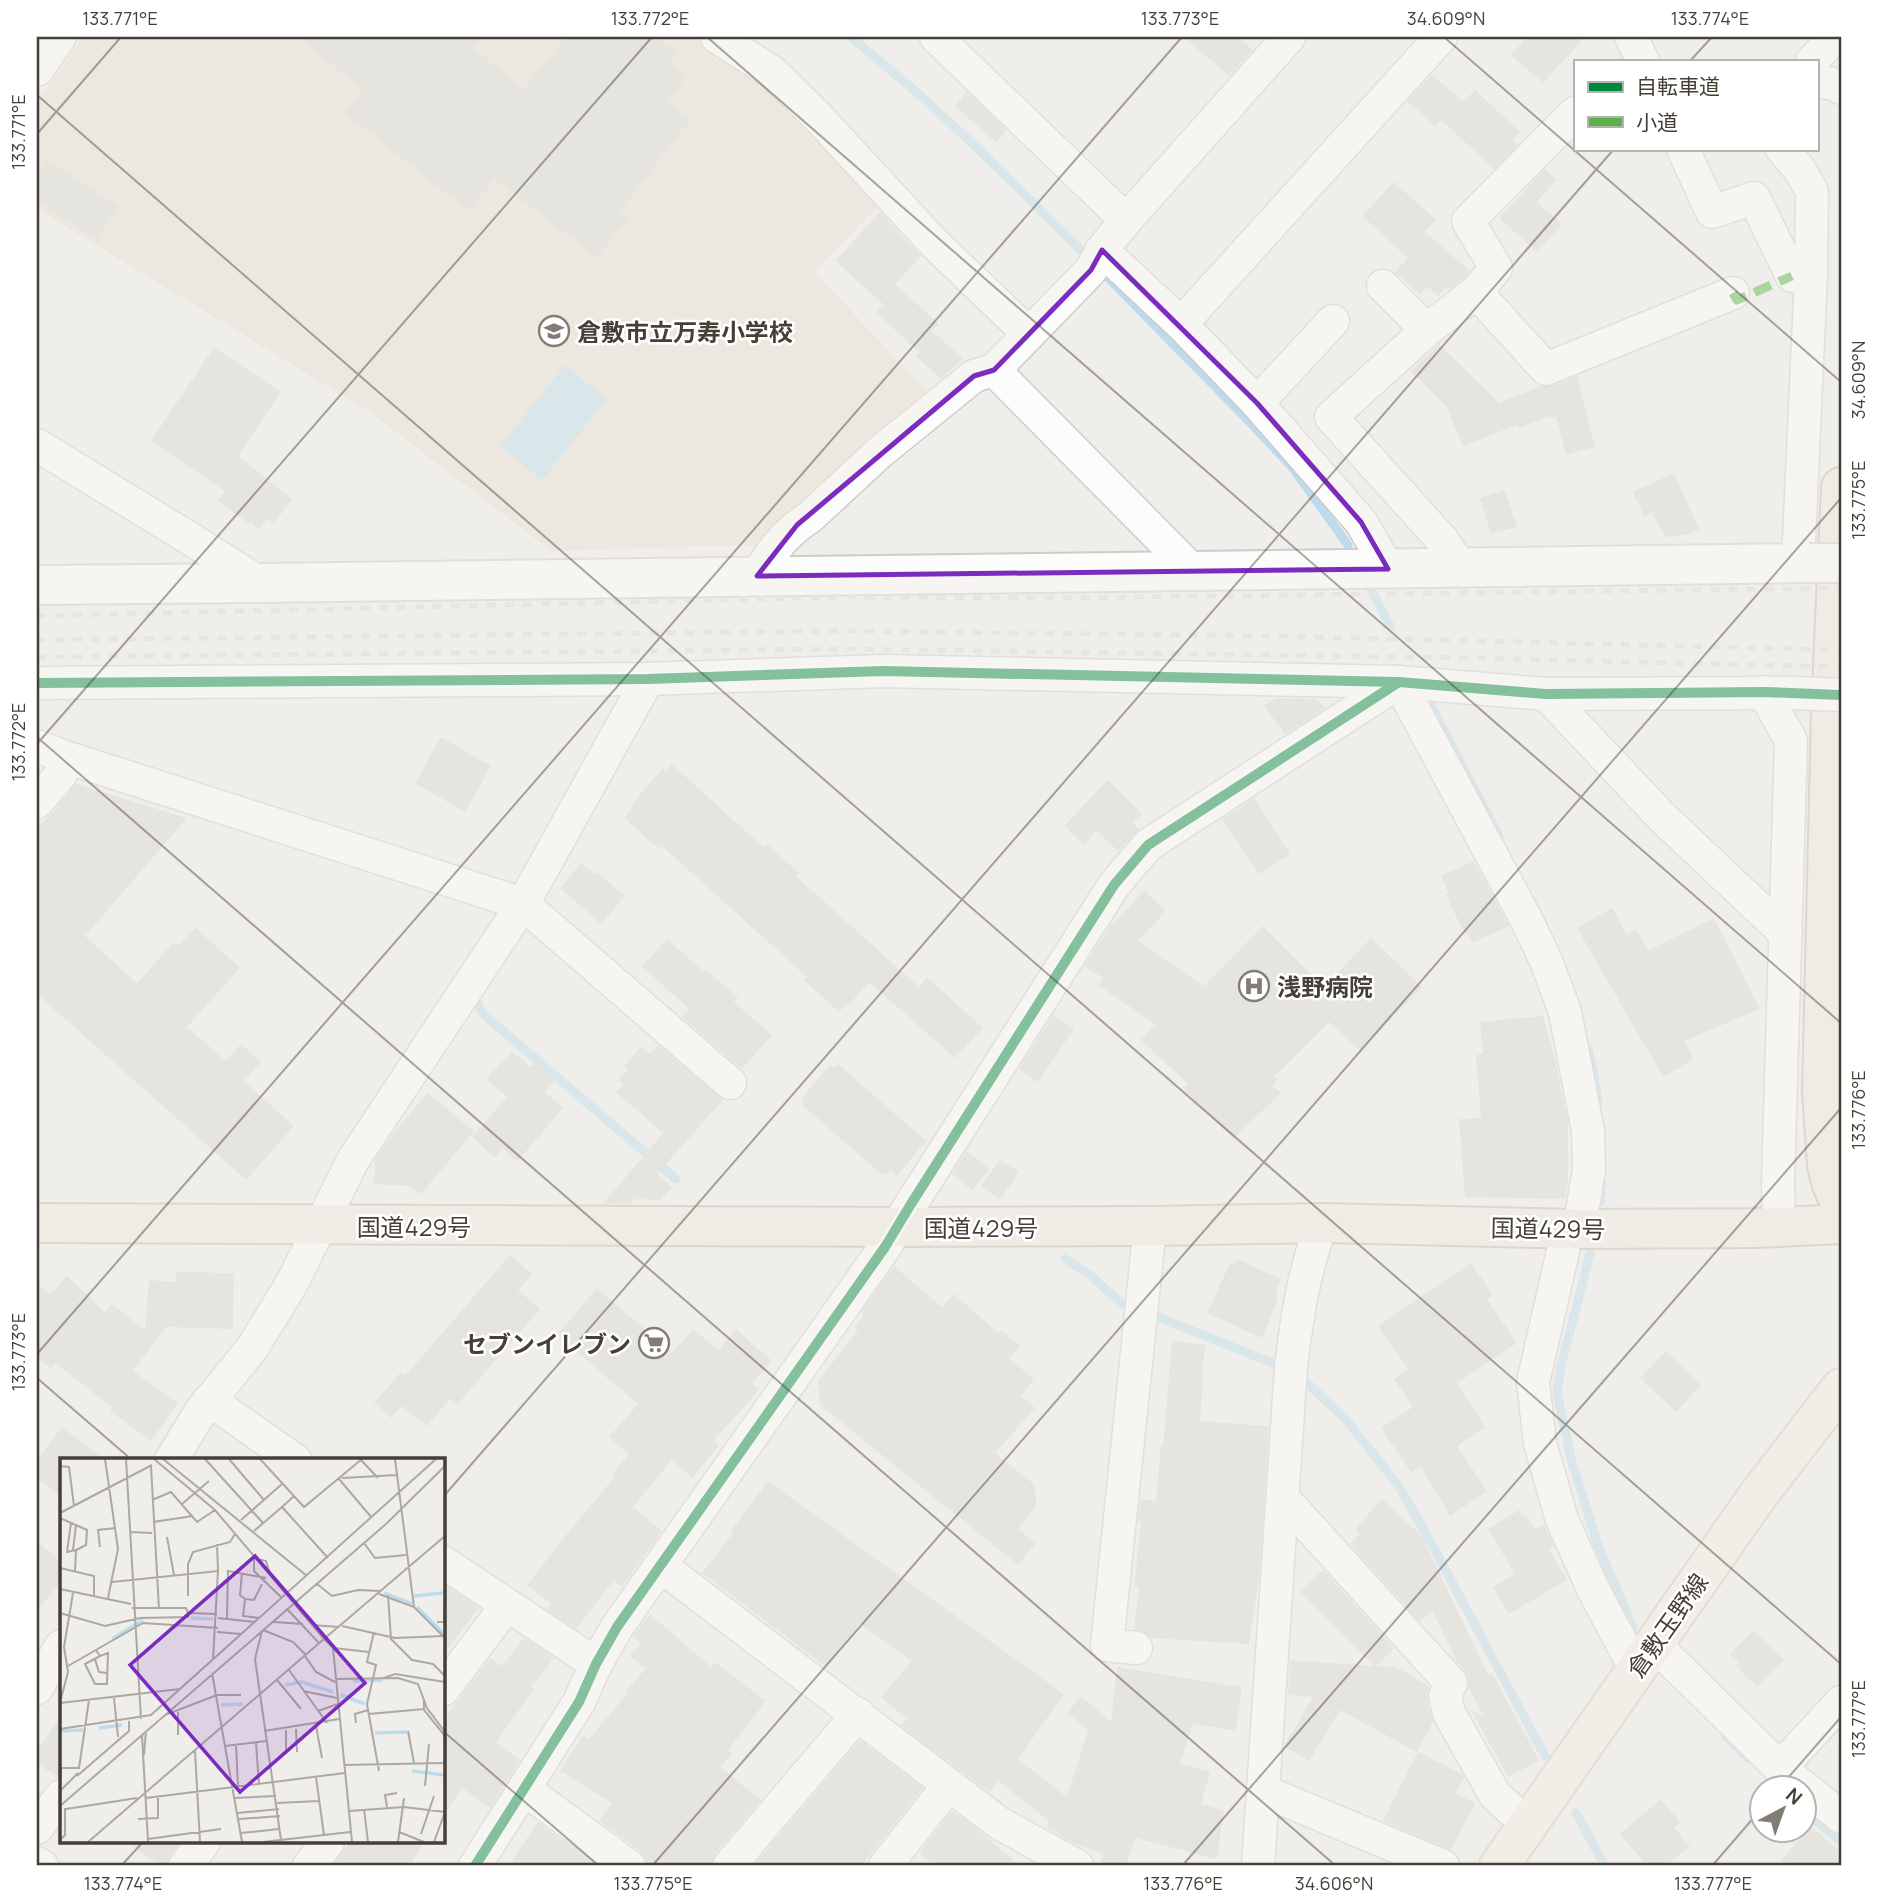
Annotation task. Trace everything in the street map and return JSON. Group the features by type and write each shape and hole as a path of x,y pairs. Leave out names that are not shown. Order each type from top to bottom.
{"highway":[{"path":"1841,487 1831,709 1822,1092 1827,1165 1841,1206"},
{"name":"国道429号","path":"37,1223 897,1227 1322,1223 1572,1229 1841,1224"}],"main road":[{"name":"倉敷玉野線","path":"1499,1866 1759,1494 1841,1388"}],"street":[{"path":"37,70 60,37"},
{"path":"717,37 772,72 817,116 934,243 1029,334"},
{"path":"936,37 1126,220"},
{"path":"757,576 768,556 797,525 810,517 879,453 974,376 994,369 1029,334 1097,259 1126,220 1289,37"},
{"path":"1181,324 1440,37"},
{"path":"1813,60 1835,37"},
{"path":"1818,83 1824,82 1841,88"},
{"path":"1461,568 1443,541 1331,417 1427,330 1476,292 1496,268 1468,221 1574,114"},
{"path":"1683,150 1712,212 1754,198 1792,276 1811,274"},
{"path":"37,585 1816,563 1812,192 1800,170 1783,150"},
{"path":"1097,259 1181,324 1257,403 1361,522 1388,569"},
{"path":"1383,286 1427,330"},
{"path":"1476,292 1546,369 1733,293"},
{"path":"1257,403 1333,321"},
{"path":"994,369 1193,571"},
{"path":"37,445 260,583"},
{"path":"37,684 648,679 883,671 1399,682 1546,694 1841,695"},
{"path":"172,1458 209,1400 253,1346 292,1283 353,1160 523,904 648,679"},
{"path":"475,1866 579,1702 617,1626 885,1247 1114,885 1148,845 1399,682"},
{"path":"1399,682 1527,920 1565,1012 1588,1131 1589,1170 1563,1251 1533,1382 1540,1443 1562,1520 1594,1591 1645,1657 1841,1817"},
{"path":"1779,693 1791,741 1778,1180 1779,1227"},
{"path":"1546,694 1662,817 1786,934"},
{"path":"37,802 57,760 523,904 730,1083"},
{"path":"1258,1866 1291,1374 1298,1310 1309,1258 1322,1223"},
{"path":"1136,1648 1107,1645 1150,1226"},
{"path":"209,1400 292,1458"},
{"path":"1283,1498 1451,1683 1445,1696 1449,1713 1495,1795 1528,1825"},
{"path":"444,1563 597,1664"},
{"path":"661,1566 999,1823 1068,1864"},
{"path":"444,1689 507,1605"},
{"path":"37,1688 60,1648"},
{"path":"1780,1768 1841,1702"},
{"path":"729,1866 858,1714"},
{"path":"885,1866 949,1785"},
{"path":"524,1789 629,1866"},
{"path":"1263,1791 1443,1866"},
{"path":"37,1828 60,1797"},
{"path":"185,1866 203,1843"},
{"path":"309,1866 327,1843"},
{"path":"37,1863 41,1866"}],"highlighted area":[{"path":"1102,250 1257,403 1361,522 1388,569 757,576 797,525 974,376 994,370 1091,270"}],"shaded area":[{"name":"倉敷市立万寿小学校","path":"83,37 701,37 756,73 883,201 815,272 926,391 755,545 551,551 370,412 37,209 37,102"}],"water":[{"path":"565,365 607,399 542,480 500,446"}],"building":[{"path":"297,37 482,37 473,48 524,89 565,37 655,37 677,53 669,63 687,77 668,102 691,119 620,211 628,218 597,258 495,179 468,211 345,113 363,90"},
{"path":"1184,37 1238,37 1253,50 1229,76"},
{"path":"1527,37 1585,37 1543,83 1511,55"},
{"path":"1432,75 1464,102 1475,90 1520,132 1513,140 1518,145 1494,169 1441,120 1435,126 1407,101"},
{"path":"967,92 1006,130 996,143 955,106"},
{"path":"48,161 119,207 97,240 37,200 37,178"},
{"path":"1545,169 1557,180 1536,202 1562,224 1537,252 1499,218"},
{"path":"1394,182 1436,220 1425,232 1470,271 1450,289 1447,286 1438,296 1427,286 1420,294 1395,272 1408,258 1362,216"},
{"path":"880,212 921,256 895,284 939,324 932,331 963,359 941,379 916,356 919,352 876,312 883,304 835,261"},
{"path":"1439,344 1499,403 1541,386 1553,386 1577,376 1595,447 1566,455 1556,417 1550,416 1518,428 1517,425 1463,446 1446,406 1411,371"},
{"path":"214,347 281,392 238,456 292,499 274,523 268,518 259,529 217,500 225,491 151,441"},
{"path":"1674,473 1699,529 1686,535 1665,537 1652,512 1644,516 1633,492"},
{"path":"1505,490 1517,527 1491,534 1480,498"},
{"path":"1276,698 1317,699 1325,708 1285,734 1264,706"},
{"path":"441,737 491,766 465,812 415,783"},
{"path":"672,764 763,847 767,844 799,873 796,876 919,987 927,977 983,1028 955,1058 869,982 848,1006 846,1004 839,1012 804,980 807,977 662,846 659,849 624,818 633,807 631,805 663,768 666,771"},
{"path":"1108,780 1142,814 1133,823 1139,829 1118,851 1096,830 1084,845 1064,826"},
{"path":"76,784 187,818 85,936 137,983 174,942 178,946 195,927 240,968 187,1027 226,1061 241,1044 261,1062 244,1081 294,1126 246,1180 37,994 37,827"},
{"path":"1254,798 1290,854 1259,874 1222,819"},
{"path":"1474,861 1509,926 1472,943 1468,934 1465,935 1446,895 1449,893 1441,876"},
{"path":"581,863 595,874 597,872 625,896 601,924 560,888"},
{"path":"1144,890 1166,911 1138,941 1204,986 1263,926 1324,987 1371,938 1422,987 1360,1051 1329,1022 1274,1077 1278,1079 1272,1086 1281,1093 1233,1139 1183,1088 1188,1084 1141,1040 1155,1024 1098,985 1103,978 1084,966 1112,923 1114,924"},
{"path":"1612,908 1627,935 1636,929 1649,950 1714,918 1760,1009 1684,1041 1694,1059 1663,1077 1577,928"},
{"path":"667,939 704,972 706,970 738,997 734,1002 772,1035 742,1069 682,1017 689,1009 642,966"},
{"path":"1053,1015 1074,1029 1038,1082 1019,1069"},
{"path":"1543,1016 1568,1124 1568,1182 1565,1199 1465,1197 1459,1119 1481,1118 1476,1055 1483,1054 1480,1022"},
{"path":"658,1045 723,1100 657,1174 672,1187 661,1200 635,1199 630,1204 603,1204 663,1133 616,1092 623,1085 618,1080 628,1069 624,1066 641,1047 650,1054"},
{"path":"512,1051 531,1067 535,1062 556,1080 545,1092 563,1108 517,1162 503,1149 495,1158 472,1137 507,1097 486,1079"},
{"path":"838,1064 926,1141 897,1176 891,1171 885,1175 880,1173 802,1105 804,1102 801,1099 830,1065 834,1068"},
{"path":"428,1093 474,1131 421,1194 409,1186 374,1184 375,1160 393,1133"},
{"path":"967,1151 989,1169 972,1190 952,1174"},
{"path":"1000,1160 1019,1172 1000,1200 981,1186"},
{"path":"510,1255 532,1274 518,1290 540,1309 457,1405 450,1399 427,1426 402,1406 391,1418 374,1403 401,1372 405,1376"},
{"path":"1237,1259 1281,1279 1276,1291 1278,1292 1275,1298 1278,1299 1262,1338 1207,1313 1230,1263 1234,1264"},
{"path":"1471,1263 1493,1295 1487,1299 1517,1343 1457,1383 1486,1427 1457,1446 1487,1491 1450,1516 1421,1467 1411,1472 1381,1428 1413,1407 1394,1379 1408,1369 1378,1326"},
{"path":"894,1266 942,1307 954,1294 998,1333 1001,1330 1020,1346 1009,1358 1034,1379 1021,1396 1035,1408 995,1453 1035,1485 1036,1506 1018,1529 1036,1543 1018,1565 820,1405 818,1381 858,1330 854,1327 864,1315 861,1312"},
{"path":"176,1272 234,1273 233,1329 166,1327 133,1371 178,1403 151,1441 110,1411 112,1407 55,1363 51,1368 37,1358 37,1283 50,1295 67,1276 105,1312 112,1304 145,1330 149,1280 176,1282"},
{"path":"597,1288 672,1353 693,1329 718,1350 736,1329 772,1361 752,1383 760,1389 714,1440 719,1445 692,1478 672,1460 633,1507 662,1531 622,1587 614,1580 576,1629 547,1609 551,1604 527,1585 614,1478 611,1476 629,1454 609,1437 638,1404 557,1335"},
{"path":"1172,1341 1205,1345 1200,1421 1269,1426 1259,1579 1249,1644 1151,1638 1134,1629 1139,1587 1134,1587 1141,1522 1138,1522 1140,1499 1156,1501"},
{"path":"1666,1351 1701,1385 1676,1412 1640,1378"},
{"path":"62,1427 102,1458 60,1458 60,1496 37,1478 37,1460"},
{"path":"768,1481 1064,1694 1018,1759 1067,1797 1088,1730 1067,1713 1081,1696 1111,1722 1117,1667 1242,1687 1236,1731 1193,1724 1180,1764 1210,1772 1201,1804 1224,1810 1217,1859 1135,1838 1126,1866 1099,1866 1103,1853 1077,1845 1047,1828 1049,1821 999,1781 989,1792 901,1726 907,1719 881,1697 912,1661 860,1624 826,1667 702,1573"},
{"path":"1382,1499 1422,1536 1488,1675 1492,1673 1539,1760 1508,1777 1471,1710 1483,1716 1468,1686 1469,1679 1457,1662 1432,1610 1420,1622 1350,1544 1360,1534 1355,1529"},
{"path":"1519,1510 1522,1516 1525,1514 1535,1530 1544,1525 1554,1547 1549,1550 1567,1580 1509,1614 1493,1587 1515,1574 1488,1529"},
{"path":"37,1541 60,1561 60,1584 37,1610"},
{"path":"1323,1570 1394,1648 1376,1666 1396,1667 1429,1686 1427,1700 1433,1722 1417,1752 1340,1710 1309,1761 1284,1746 1313,1697 1288,1695 1290,1660 1374,1666 1301,1592"},
{"path":"444,1585 479,1608 444,1654"},
{"path":"650,1614 711,1667 715,1662 766,1701 728,1750 732,1754 720,1767 761,1800 715,1854 711,1866 647,1866 640,1851 599,1821 612,1803 560,1771 583,1735 589,1739 645,1669 630,1656 642,1643 633,1636"},
{"path":"1754,1630 1784,1660 1757,1687 1736,1666 1739,1663 1730,1654"},
{"path":"524,1638 554,1658 531,1687 534,1689 496,1742 520,1760 490,1808 462,1788 444,1815 444,1719 490,1658 502,1666"},
{"path":"60,1718 60,1778 37,1763 37,1751"},
{"path":"860,1740 923,1788 861,1866 753,1866"},
{"path":"1418,1752 1462,1774 1464,1778 1456,1793 1475,1803 1451,1850 1383,1821"},
{"path":"1661,1799 1680,1822 1674,1828 1690,1846 1666,1866 1647,1866 1620,1834"},
{"path":"952,1811 1020,1866 935,1866 919,1853"},
{"path":"538,1822 598,1866 508,1866"},
{"path":"1818,1833 1841,1852 1841,1866 1777,1866 1796,1843 1818,1843"},
{"path":"129,1843 180,1843 170,1855 167,1866 160,1866"},
{"path":"349,1843 424,1843 409,1866 332,1866"}],"waterway":[{"path":"851,37 972,143 1245,417 1292,467 1348,545"},
{"path":"1369,586 1390,626"},
{"path":"1427,698 1499,836"},
{"path":"477,1002 482,1013 676,1179"},
{"path":"1588,1049 1598,1103"},
{"path":"1601,1180 1601,1201"},
{"path":"1590,1254 1561,1366 1557,1393 1572,1462 1598,1545 1633,1628"},
{"path":"1065,1259 1090,1275 1122,1304 1135,1308"},
{"path":"1148,1313 1283,1369"},
{"path":"1296,1376 1306,1382 1347,1421 1398,1485 1545,1756"},
{"path":"1726,1736 1748,1758"},
{"path":"1576,1813 1605,1866"},
{"path":"1818,1822 1841,1841"}],"railway":[{"path":"37,616 838,597 1059,598 1841,588"},
{"path":"37,640 841,631 1276,636 1841,650"},
{"path":"37,657 841,649 1475,658 1841,667"}],"marked path":[{"path":"1733,293 1737,300 1792,276"}],"cycle path":[{"path":"37,683 648,679 883,671 1399,682 1546,694 1764,692 1841,695"},
{"path":"475,1866 579,1702 617,1627 885,1247 1114,885 1148,845 1399,682"}],"place":[{"name":"倉敷市立万寿小学校","path":"554,331"},
{"name":"浅野病院","path":"1254,986"},
{"name":"セブンイレブン","path":"654,1343"}]}
